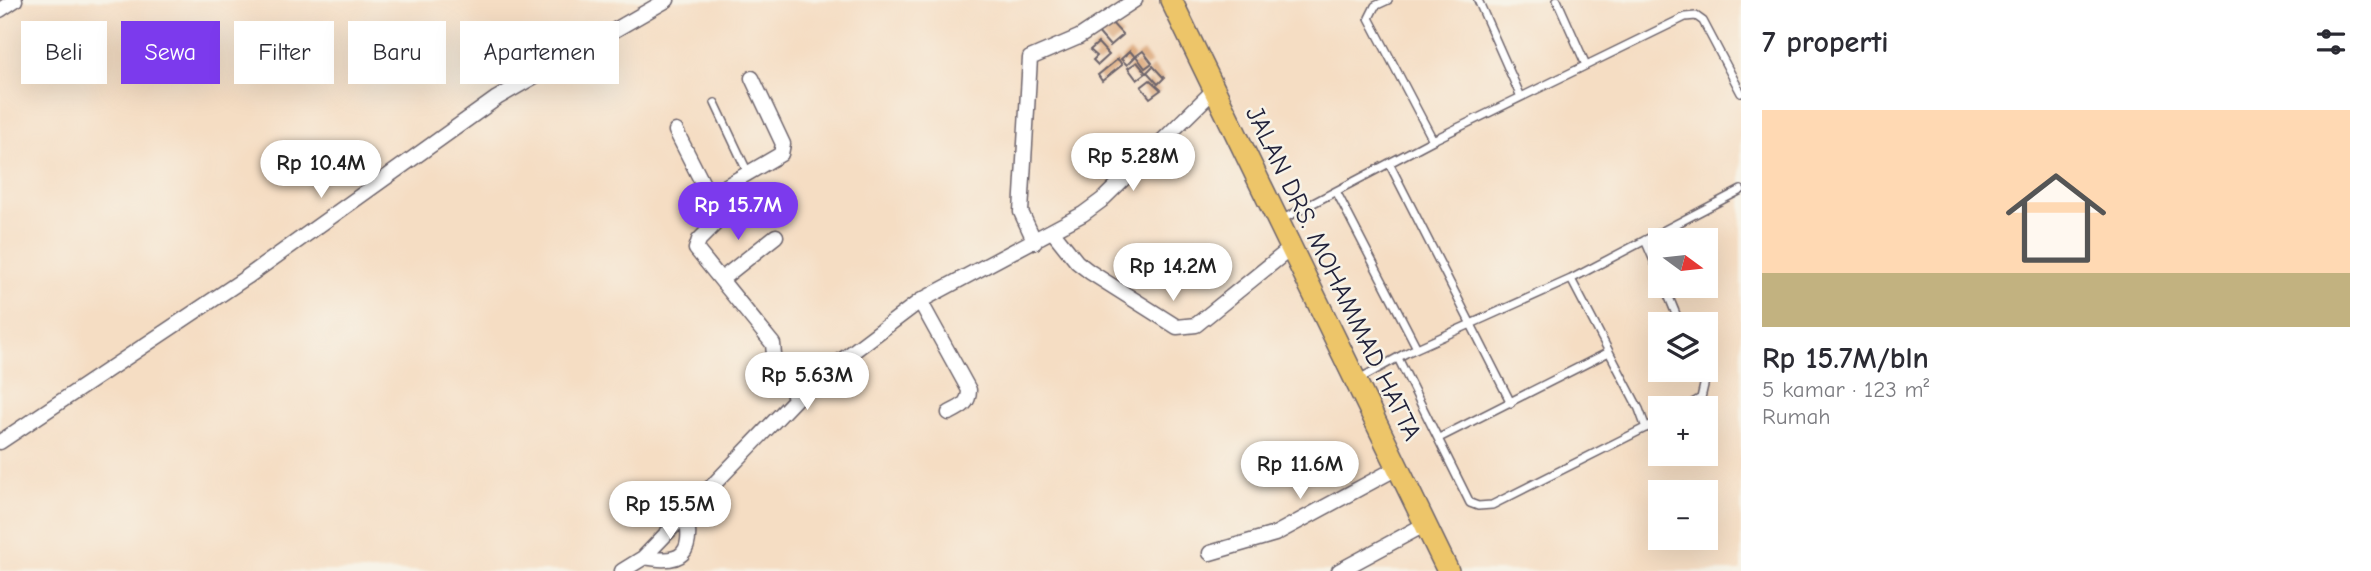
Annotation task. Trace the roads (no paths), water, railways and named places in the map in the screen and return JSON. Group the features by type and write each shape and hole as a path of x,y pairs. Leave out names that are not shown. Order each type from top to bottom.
{"main road":[{"name":"JALAN DRS. MOHAMMAD HATTA","path":"1171,0 1448,571"}],"street":[{"path":"0,10 15,0"},
{"path":"0,442 247,277 497,98 667,0"},
{"path":"1035,242 1021,212 1030,58 1079,37 1135,0"},
{"path":"709,197 782,154 784,149 752,78"},
{"path":"622,571 644,557 686,515 796,397 920,301 1010,256 1102,200 1215,89"},
{"path":"676,131 709,197 715,224 699,240 696,249 723,278 773,344 775,366 796,397"},
{"path":"1052,232 1077,262 1090,272 1177,327 1186,328 1196,325 1291,248"},
{"path":"723,278 776,236"},
{"path":"920,301 969,390 969,398 964,406 949,413"},
{"path":"1210,553 1275,534 1397,468"},
{"path":"644,557 669,561 685,552 689,543 686,515"},
{"path":"1339,571 1424,525"}],"lane":[{"path":"1388,0 1375,6 1368,18 1433,140"},
{"path":"1478,0 1521,97"},
{"path":"1557,0 1586,65"},
{"path":"1278,222 1433,140 1660,28 1696,16 1703,21 1741,93"},
{"path":"715,103 748,173"},
{"path":"1389,163 1511,403"},
{"path":"1355,381 1417,348 1571,279 1741,190"},
{"path":"1336,191 1417,348"},
{"path":"1645,240 1648,247"},
{"path":"1398,358 1470,503 1478,506 1492,505 1646,428 1639,409 1571,279"},
{"path":"1438,438 1609,352"}]}
